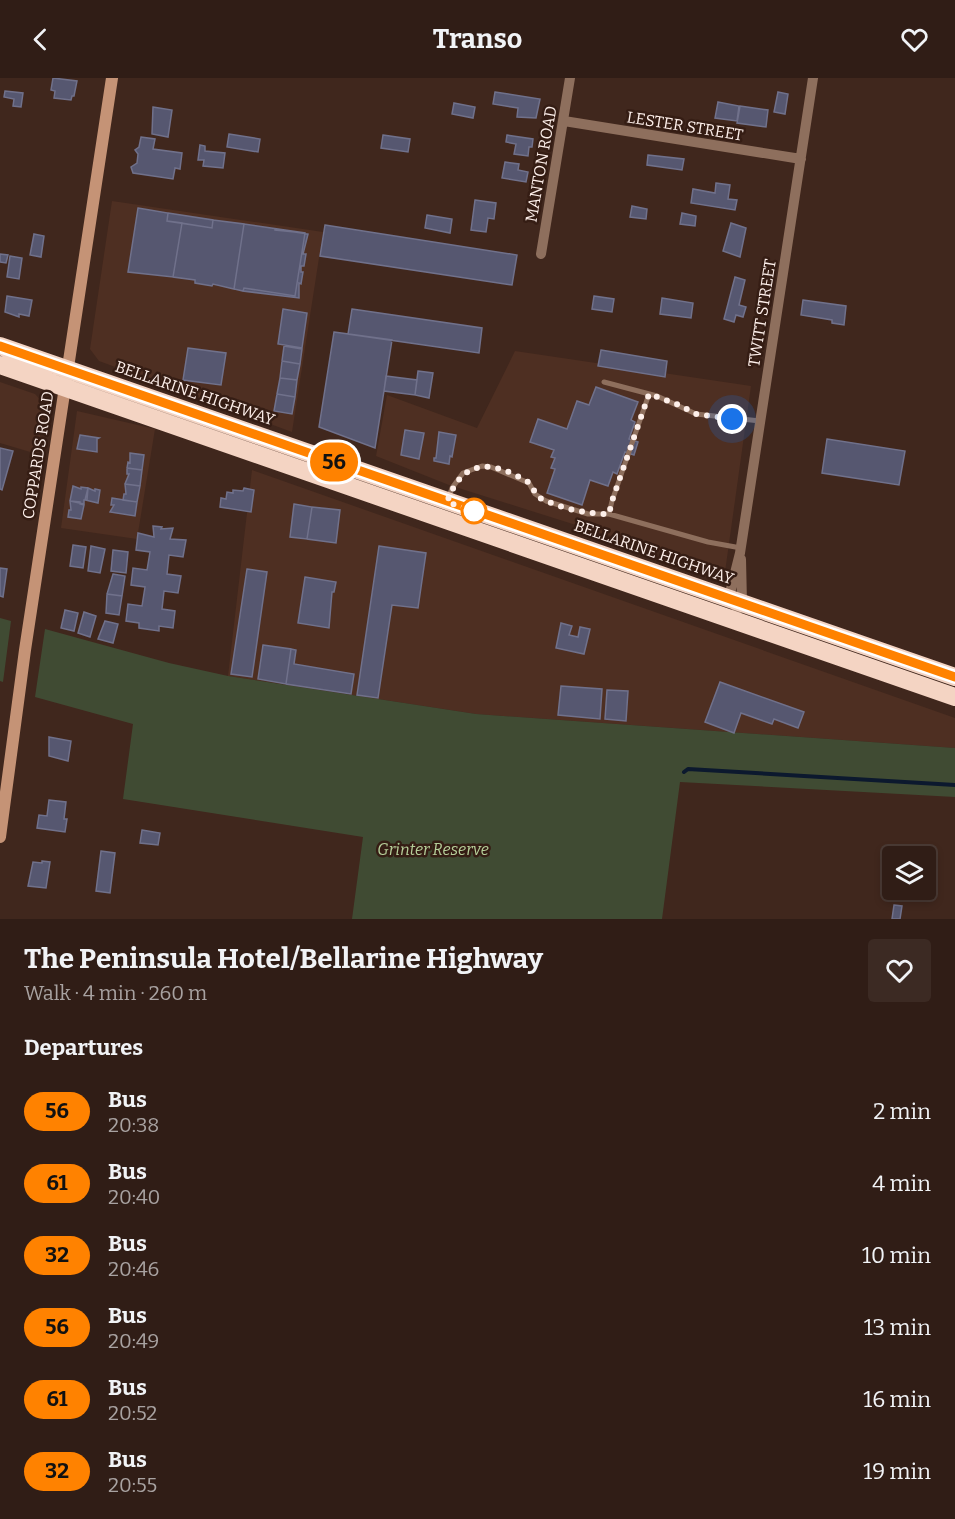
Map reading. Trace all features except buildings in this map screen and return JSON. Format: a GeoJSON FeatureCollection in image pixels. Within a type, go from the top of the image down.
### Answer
{"type":"FeatureCollection","features":[{"type":"Feature","properties":{"kind":"highway","name":"BELLARINE HIGHWAY"},"geometry":{"type":"LineString","coordinates":[[0,346],[955,677]]}},
{"type":"Feature","properties":{"kind":"highway"},"geometry":{"type":"LineString","coordinates":[[0,366],[955,697]]}},
{"type":"Feature","properties":{"kind":"street","name":"COPPARDS ROAD"},"geometry":{"type":"LineString","coordinates":[[0,837],[25,650],[112,78]]}},
{"type":"Feature","properties":{"kind":"street","name":"MANTON ROAD"},"geometry":{"type":"LineString","coordinates":[[541,254],[570,78]]}},
{"type":"Feature","properties":{"kind":"street","name":"TWITT STREET"},"geometry":{"type":"LineString","coordinates":[[731,619],[813,78]]}},
{"type":"Feature","properties":{"kind":"street","name":"LESTER STREET"},"geometry":{"type":"LineString","coordinates":[[564,122],[801,159]]}},
{"type":"Feature","properties":{"kind":"lane"},"geometry":{"type":"LineString","coordinates":[[604,382],[649,394],[696,414],[760,421]]}},
{"type":"Feature","properties":{"kind":"lane"},"geometry":{"type":"LineString","coordinates":[[609,514],[649,394]]}},
{"type":"Feature","properties":{"kind":"lane"},"geometry":{"type":"LineString","coordinates":[[447,502],[452,488],[463,473],[482,466],[491,467],[529,483],[535,494],[546,501],[588,514],[609,514],[741,550]]}},
{"type":"Feature","properties":{"kind":"shaded area"},"geometry":{"type":"Polygon","coordinates":[[[112,201],[323,232],[292,432],[99,361],[90,349],[112,201]]]}},
{"type":"Feature","properties":{"kind":"shaded area"},"geometry":{"type":"Polygon","coordinates":[[[515,351],[751,386],[725,572],[449,485],[376,456],[387,395],[477,428],[515,351]]]}},
{"type":"Feature","properties":{"kind":"shaded area"},"geometry":{"type":"Polygon","coordinates":[[[0,382],[35,394],[45,405],[37,454],[0,443],[0,382]]]}},
{"type":"Feature","properties":{"kind":"shaded area"},"geometry":{"type":"Polygon","coordinates":[[[77,411],[155,429],[137,539],[61,528],[77,411]]]}},
{"type":"Feature","properties":{"kind":"shaded area"},"geometry":{"type":"Polygon","coordinates":[[[252,470],[955,718],[955,748],[476,714],[228,676],[252,470]]]}},
{"type":"Feature","properties":{"kind":"green space"},"geometry":{"type":"Polygon","coordinates":[[[0,618],[11,621],[3,682],[0,681],[0,618]]]}},
{"type":"Feature","properties":{"kind":"green space","name":"Grinter Reserve"},"geometry":{"type":"Polygon","coordinates":[[[45,629],[169,663],[228,676],[476,714],[955,748],[955,797],[680,782],[662,919],[352,919],[363,837],[123,799],[133,724],[35,697],[45,629]]]}},
{"type":"Feature","properties":{"kind":"waterway"},"geometry":{"type":"LineString","coordinates":[[684,772],[688,769],[955,785]]}},
{"type":"Feature","properties":{"kind":"bus line","name":"56"},"geometry":{"type":"LineString","coordinates":[[0,346],[955,677]]}},
{"type":"Feature","properties":{"kind":"route"},"geometry":{"type":"LineString","coordinates":[[474,511],[447,502],[452,488],[463,473],[482,466],[499,469],[529,483],[538,498],[588,514],[609,514],[649,394],[696,414],[732,419]]}}]}
